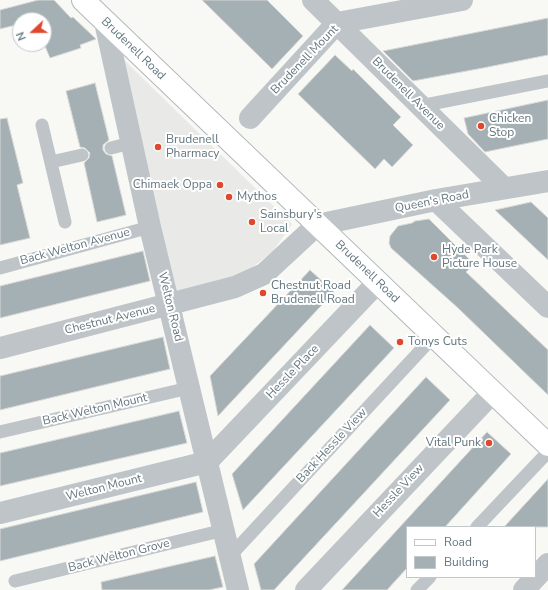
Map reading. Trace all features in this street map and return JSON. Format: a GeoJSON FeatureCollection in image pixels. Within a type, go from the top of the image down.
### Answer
{"type":"FeatureCollection","features":[{"type":"Feature","properties":{"kind":"street","name":"Brudenell Road"},"geometry":{"type":"LineString","coordinates":[[83,0],[548,445]]}},
{"type":"Feature","properties":{"kind":"street","name":"Brudenell Avenue"},"geometry":{"type":"LineString","coordinates":[[313,0],[504,188]]}},
{"type":"Feature","properties":{"kind":"street","name":"Brudenell Mount"},"geometry":{"type":"LineString","coordinates":[[250,118],[337,24],[462,0]]}},
{"type":"Feature","properties":{"kind":"street","name":"Welton Road"},"geometry":{"type":"LineString","coordinates":[[105,22],[150,227],[238,590]]}},
{"type":"Feature","properties":{"kind":"street","name":"Queen's Road"},"geometry":{"type":"LineString","coordinates":[[317,225],[436,200],[548,181]]}},
{"type":"Feature","properties":{"kind":"street"},"geometry":{"type":"LineString","coordinates":[[436,200],[548,307]]}},
{"type":"Feature","properties":{"kind":"street","name":"Chestnut Avenue"},"geometry":{"type":"LineString","coordinates":[[0,348],[235,287],[264,274],[317,225]]}},
{"type":"Feature","properties":{"kind":"street","name":"Hessle Place"},"geometry":{"type":"LineString","coordinates":[[208,462],[378,282]]}},
{"type":"Feature","properties":{"kind":"street","name":"Hessle View"},"geometry":{"type":"LineString","coordinates":[[306,590],[493,392]]}},
{"type":"Feature","properties":{"kind":"street","name":"Welton Mount"},"geometry":{"type":"LineString","coordinates":[[0,513],[208,462]]}},
{"type":"Feature","properties":{"kind":"street"},"geometry":{"type":"LineString","coordinates":[[536,577],[548,564]]}},
{"type":"Feature","properties":{"kind":"street"},"geometry":{"type":"LineString","coordinates":[[524,590],[535,578]]}},
{"type":"Feature","properties":{"kind":"lane"},"geometry":{"type":"LineString","coordinates":[[420,106],[548,81]]}},
{"type":"Feature","properties":{"kind":"lane"},"geometry":{"type":"LineString","coordinates":[[42,125],[65,222]]}},
{"type":"Feature","properties":{"kind":"lane"},"geometry":{"type":"LineString","coordinates":[[110,148],[131,143]]}},
{"type":"Feature","properties":{"kind":"lane"},"geometry":{"type":"LineString","coordinates":[[51,162],[82,155]]}},
{"type":"Feature","properties":{"kind":"lane","name":"Back Welton Avenue"},"geometry":{"type":"LineString","coordinates":[[0,268],[150,227]]}},
{"type":"Feature","properties":{"kind":"lane","name":"Back Hessle View"},"geometry":{"type":"LineString","coordinates":[[230,556],[434,336]]}},
{"type":"Feature","properties":{"kind":"lane","name":"Back Welton Mount"},"geometry":{"type":"LineString","coordinates":[[0,432],[189,388]]}},
{"type":"Feature","properties":{"kind":"lane"},"geometry":{"type":"LineString","coordinates":[[478,526],[548,452]]}},
{"type":"Feature","properties":{"kind":"lane","name":"Back Welton Grove"},"geometry":{"type":"LineString","coordinates":[[15,581],[224,530]]}},
{"type":"Feature","properties":{"kind":"lane"},"geometry":{"type":"LineString","coordinates":[[417,590],[429,578]]}},
{"type":"Feature","properties":{"kind":"shaded area"},"geometry":{"type":"Polygon","coordinates":[[[121,57],[292,224],[273,251],[244,274],[175,294],[121,57]]]}},
{"type":"Feature","properties":{"kind":"building"},"geometry":{"type":"Polygon","coordinates":[[[38,0],[54,0],[71,18],[73,17],[96,39],[80,45],[81,48],[50,58],[47,52],[52,52],[52,12],[12,12],[12,26],[0,29],[0,10],[38,0]]]}},
{"type":"Feature","properties":{"kind":"building"},"geometry":{"type":"Polygon","coordinates":[[[202,0],[267,0],[303,36],[272,69],[202,0]]]}},
{"type":"Feature","properties":{"kind":"building"},"geometry":{"type":"Polygon","coordinates":[[[548,18],[548,55],[483,68],[413,81],[383,51],[548,18]]]}},
{"type":"Feature","properties":{"kind":"building"},"geometry":{"type":"Polygon","coordinates":[[[335,55],[352,71],[353,69],[401,117],[393,125],[413,145],[392,167],[384,159],[375,169],[298,94],[335,55]]]}},
{"type":"Feature","properties":{"kind":"building"},"geometry":{"type":"Polygon","coordinates":[[[95,83],[109,140],[103,145],[103,150],[106,154],[112,156],[126,215],[97,222],[84,163],[89,158],[90,153],[85,148],[80,147],[66,91],[95,83]]]}},
{"type":"Feature","properties":{"kind":"building"},"geometry":{"type":"Polygon","coordinates":[[[548,100],[548,139],[485,152],[468,134],[464,118],[548,100]]]}},
{"type":"Feature","properties":{"kind":"building"},"geometry":{"type":"Polygon","coordinates":[[[7,118],[23,183],[17,185],[30,238],[0,245],[0,119],[7,118]]]}},
{"type":"Feature","properties":{"kind":"building"},"geometry":{"type":"Polygon","coordinates":[[[531,202],[548,218],[548,260],[495,210],[531,202]]]}},
{"type":"Feature","properties":{"kind":"building"},"geometry":{"type":"Polygon","coordinates":[[[429,219],[474,264],[466,272],[548,350],[548,395],[458,308],[391,248],[389,243],[390,236],[398,226],[429,219]]]}},
{"type":"Feature","properties":{"kind":"building"},"geometry":{"type":"Polygon","coordinates":[[[143,251],[150,281],[0,318],[0,286],[143,251]]]}},
{"type":"Feature","properties":{"kind":"building"},"geometry":{"type":"Polygon","coordinates":[[[310,270],[334,292],[218,416],[210,376],[310,270]]]}},
{"type":"Feature","properties":{"kind":"building"},"geometry":{"type":"Polygon","coordinates":[[[370,325],[394,348],[243,510],[232,474],[370,325]]]}},
{"type":"Feature","properties":{"kind":"building"},"geometry":{"type":"Polygon","coordinates":[[[163,337],[170,369],[0,410],[0,376],[163,337]]]}},
{"type":"Feature","properties":{"kind":"building"},"geometry":{"type":"Polygon","coordinates":[[[426,377],[450,400],[274,590],[261,590],[254,564],[426,377]]]}},
{"type":"Feature","properties":{"kind":"building"},"geometry":{"type":"Polygon","coordinates":[[[179,411],[187,443],[0,486],[0,453],[179,411]]]}},
{"type":"Feature","properties":{"kind":"building"},"geometry":{"type":"Polygon","coordinates":[[[487,432],[511,454],[446,526],[406,526],[406,569],[387,590],[342,590],[487,432]]]}},
{"type":"Feature","properties":{"kind":"building"},"geometry":{"type":"Polygon","coordinates":[[[548,479],[548,527],[505,526],[548,479]]]}},
{"type":"Feature","properties":{"kind":"building"},"geometry":{"type":"Polygon","coordinates":[[[196,482],[203,512],[0,561],[0,529],[196,482]]]}},
{"type":"Feature","properties":{"kind":"building"},"geometry":{"type":"Polygon","coordinates":[[[215,556],[223,587],[209,590],[102,590],[101,582],[215,556]]]}},
{"type":"Feature","properties":{"kind":"place","name":"Chicken Stop"},"geometry":{"type":"Point","coordinates":[481,126]}},
{"type":"Feature","properties":{"kind":"place","name":"Brudenell Pharmacy"},"geometry":{"type":"Point","coordinates":[158,147]}},
{"type":"Feature","properties":{"kind":"place","name":"Chimaek Oppa"},"geometry":{"type":"Point","coordinates":[220,185]}},
{"type":"Feature","properties":{"kind":"place","name":"Mythos"},"geometry":{"type":"Point","coordinates":[229,197]}},
{"type":"Feature","properties":{"kind":"place","name":"Sainsbury's Local"},"geometry":{"type":"Point","coordinates":[252,222]}},
{"type":"Feature","properties":{"kind":"place","name":"Hyde Park Picture House"},"geometry":{"type":"Point","coordinates":[434,257]}},
{"type":"Feature","properties":{"kind":"place","name":"Chestnut Road Brudenell Road"},"geometry":{"type":"Point","coordinates":[263,293]}},
{"type":"Feature","properties":{"kind":"place","name":"Tonys Cuts"},"geometry":{"type":"Point","coordinates":[400,342]}},
{"type":"Feature","properties":{"kind":"place","name":"Vital Punk"},"geometry":{"type":"Point","coordinates":[489,443]}}]}
